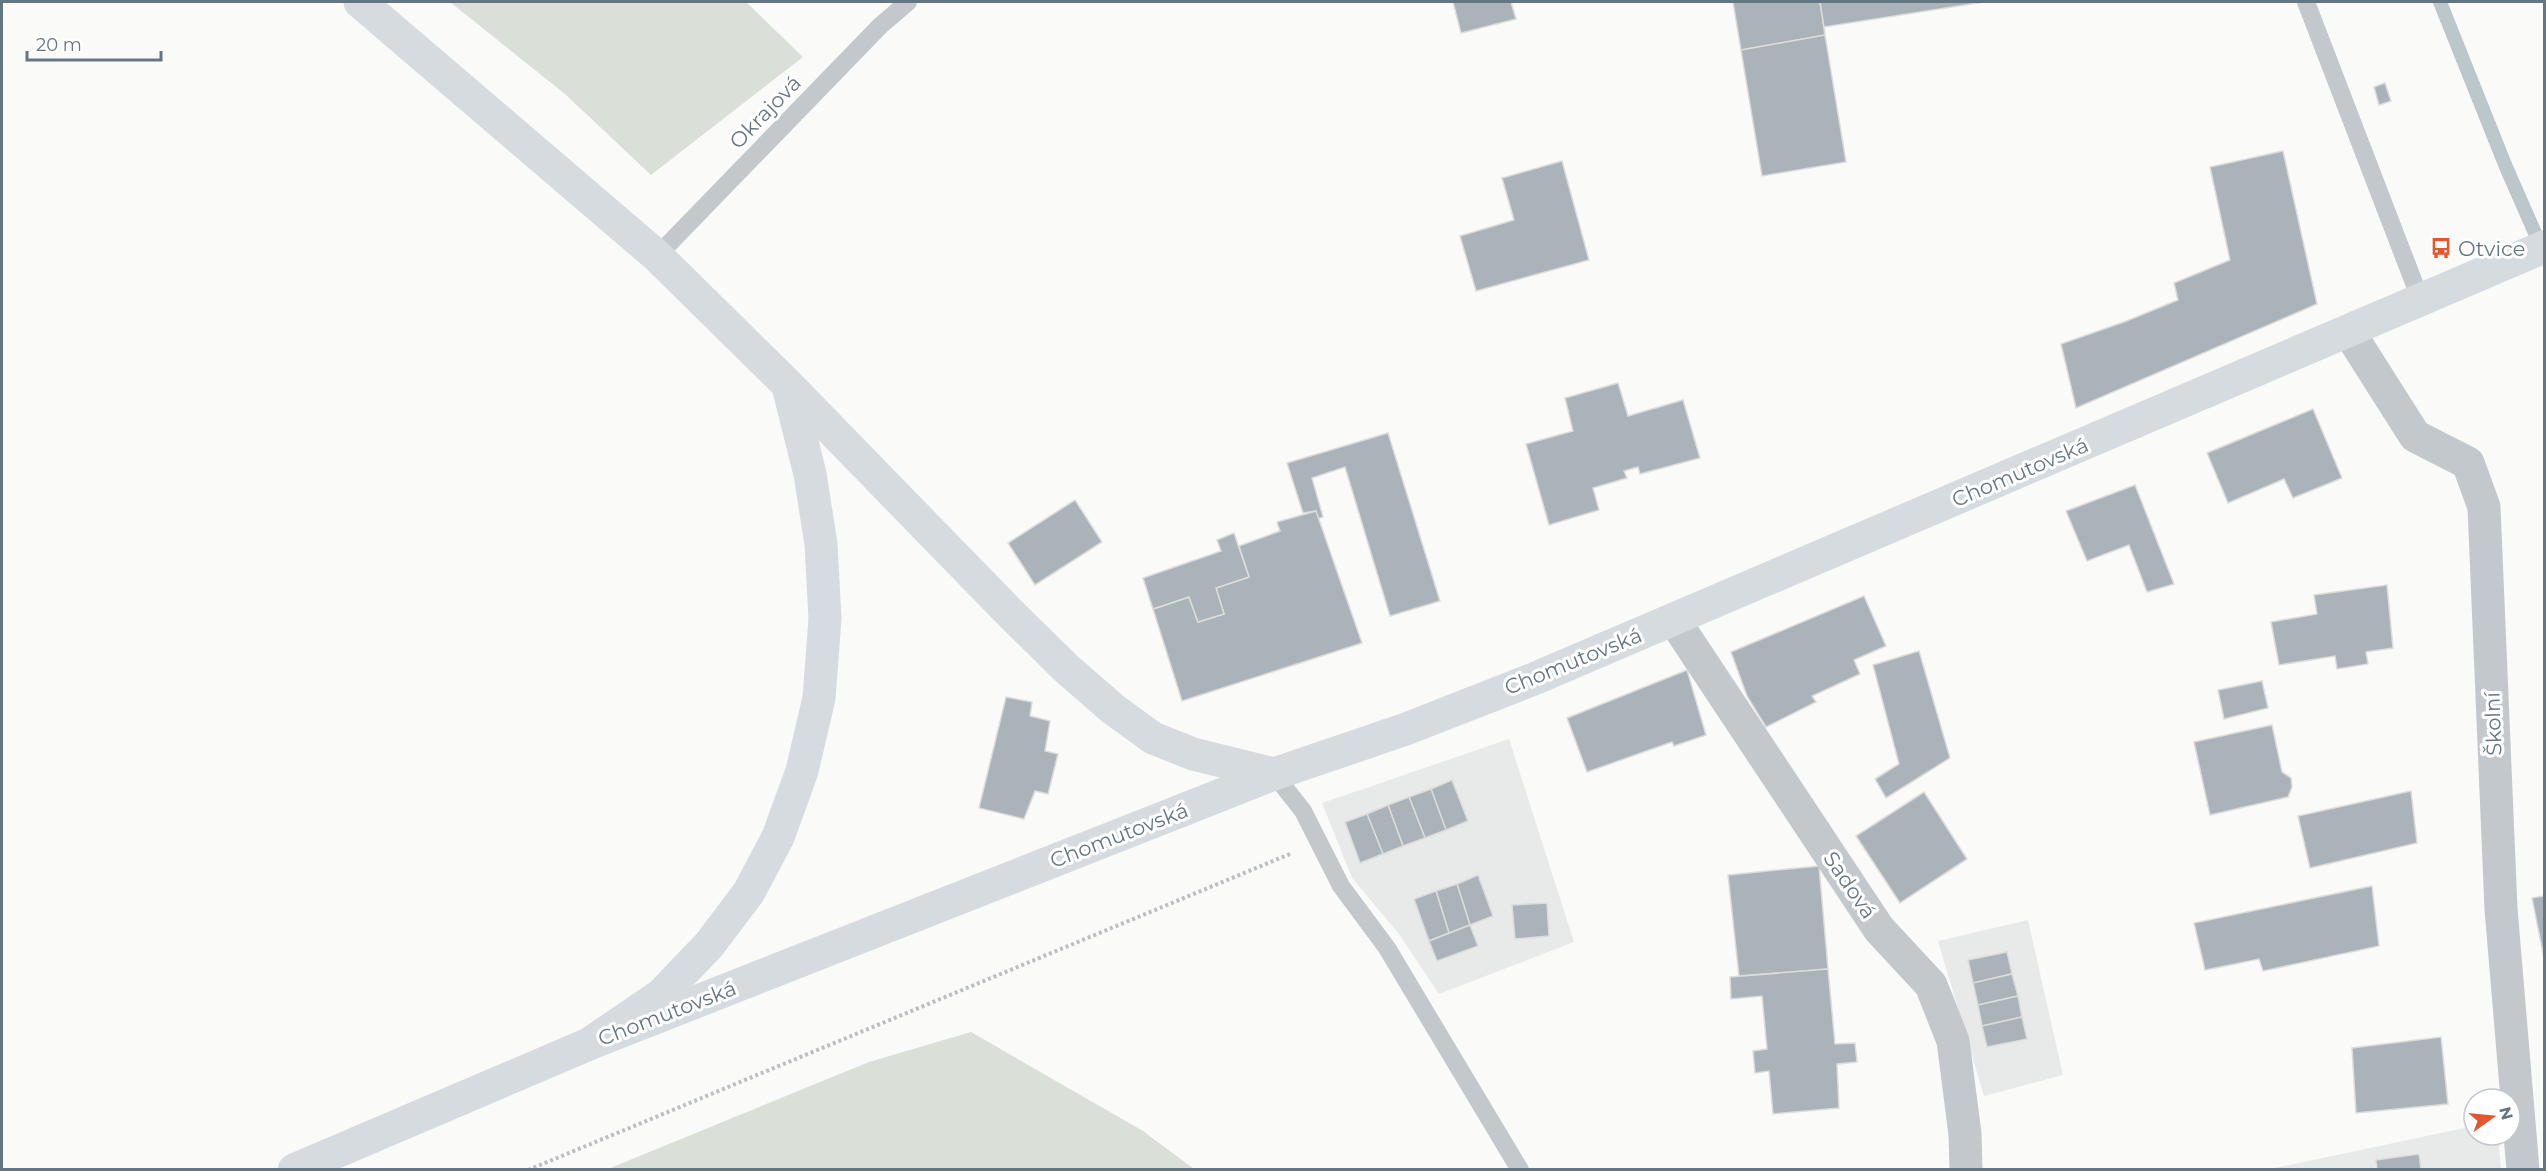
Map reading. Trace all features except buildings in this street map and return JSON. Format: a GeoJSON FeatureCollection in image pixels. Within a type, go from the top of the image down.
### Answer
{"type":"FeatureCollection","features":[{"type":"Feature","properties":{"kind":"main road"},"geometry":{"type":"LineString","coordinates":[[360,2],[657,256],[788,384],[1010,613],[1067,669],[1113,709],[1153,738],[1193,754],[1274,774]]}},
{"type":"Feature","properties":{"kind":"main road","name":"Chomutovská"},"geometry":{"type":"LineString","coordinates":[[589,1044],[1274,774],[1417,724],[1674,620],[2531,254]]}},
{"type":"Feature","properties":{"kind":"main road"},"geometry":{"type":"LineString","coordinates":[[294,1170],[589,1044],[662,995],[709,945],[754,883],[778,837],[802,771],[819,698],[825,619],[821,544],[814,498],[788,384]]}},
{"type":"Feature","properties":{"kind":"street","name":"Školní"},"geometry":{"type":"LineString","coordinates":[[2349,332],[2415,436],[2468,463],[2484,507],[2501,909],[2523,1170]]}},
{"type":"Feature","properties":{"kind":"street","name":"Sadová"},"geometry":{"type":"LineString","coordinates":[[1674,620],[1879,929],[1931,985],[1953,1041],[1965,1134],[1966,1170]]}},
{"type":"Feature","properties":{"kind":"lane","name":"Okrajová"},"geometry":{"type":"LineString","coordinates":[[657,256],[880,26],[908,2]]}},
{"type":"Feature","properties":{"kind":"lane"},"geometry":{"type":"LineString","coordinates":[[2306,2],[2421,301]]}},
{"type":"Feature","properties":{"kind":"lane"},"geometry":{"type":"LineString","coordinates":[[1274,774],[1304,811],[1341,886],[1387,948],[1520,1170]]}},
{"type":"Feature","properties":{"kind":"path"},"geometry":{"type":"LineString","coordinates":[[528,1170],[1319,842]]}},
{"type":"Feature","properties":{"kind":"shaded area"},"geometry":{"type":"Polygon","coordinates":[[[450,2],[746,2],[803,57],[651,175],[565,94],[450,2]]]}},
{"type":"Feature","properties":{"kind":"shaded area"},"geometry":{"type":"Polygon","coordinates":[[[1509,739],[1574,942],[1439,994],[1399,934],[1352,878],[1322,803],[1509,739]]]}},
{"type":"Feature","properties":{"kind":"shaded area"},"geometry":{"type":"Polygon","coordinates":[[[2028,920],[2063,1075],[1984,1096],[1938,941],[2028,920]]]}},
{"type":"Feature","properties":{"kind":"shaded area"},"geometry":{"type":"Polygon","coordinates":[[[971,1032],[1143,1131],[1194,1169],[608,1169],[869,1062],[971,1032]]]}},
{"type":"Feature","properties":{"kind":"shaded area"},"geometry":{"type":"Polygon","coordinates":[[[2462,1129],[2462,1147],[2499,1147],[2501,1169],[2266,1170],[2462,1129]]]}},
{"type":"Feature","properties":{"kind":"waterway"},"geometry":{"type":"LineString","coordinates":[[2440,2],[2506,167],[2542,249]]}},
{"type":"Feature","properties":{"kind":"place","name":"Otvice"},"geometry":{"type":"Point","coordinates":[2441,248]}}]}
